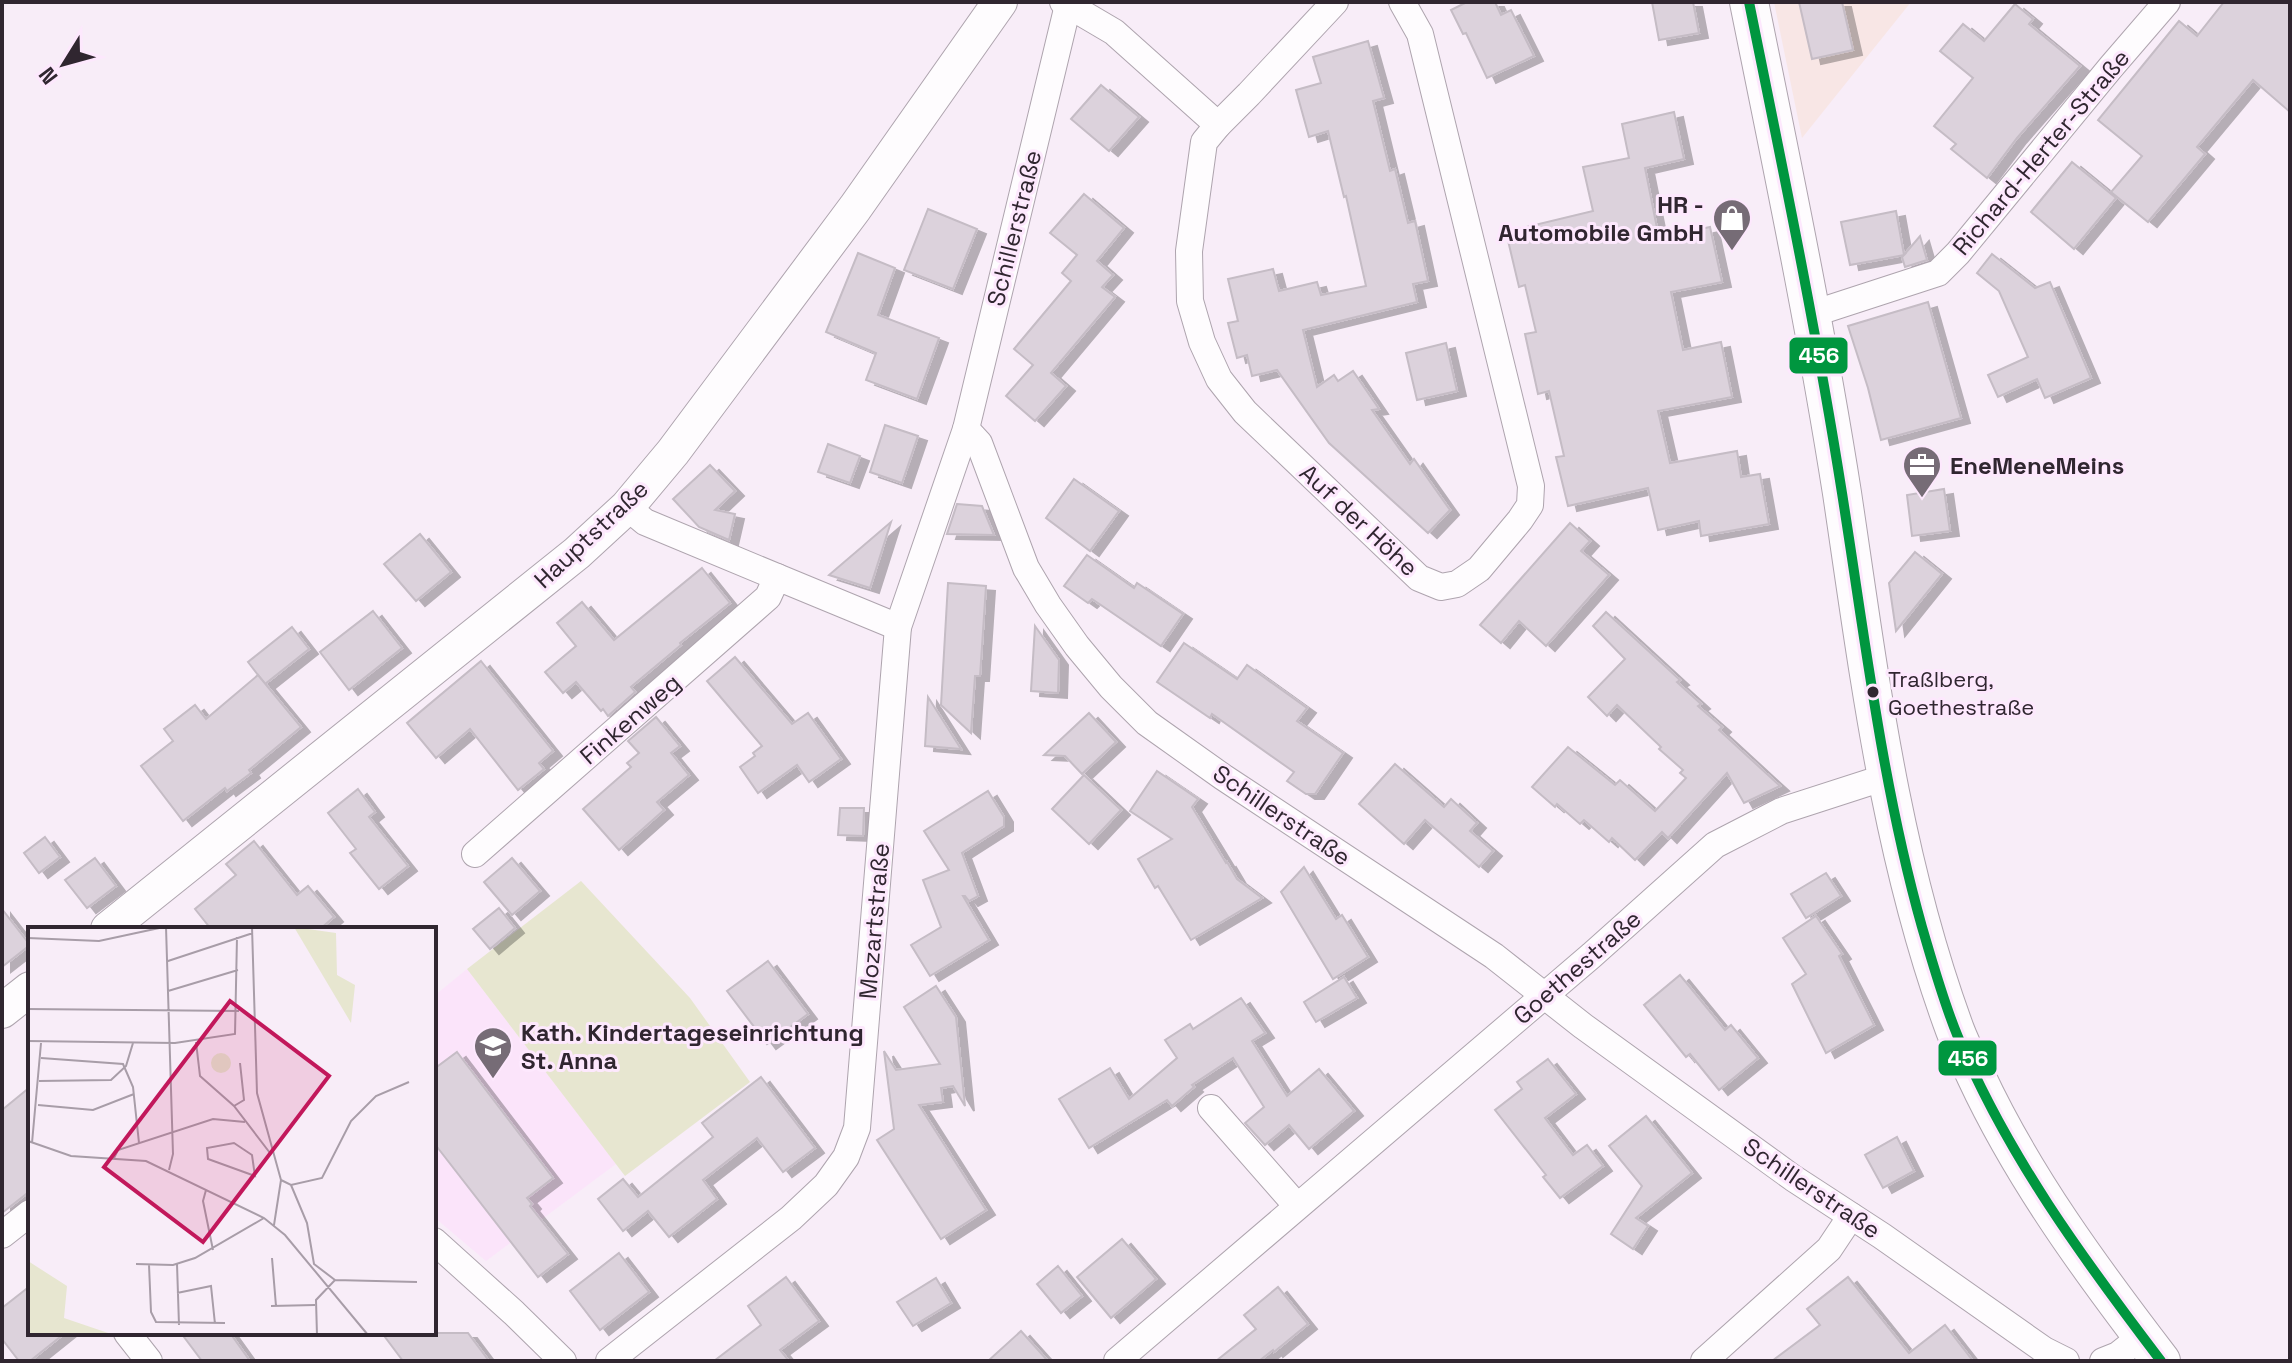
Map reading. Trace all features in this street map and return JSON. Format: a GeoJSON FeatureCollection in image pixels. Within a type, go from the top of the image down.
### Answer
{"type":"FeatureCollection","features":[{"type":"Feature","properties":{"kind":"main road"},"geometry":{"type":"LineString","coordinates":[[1749,2],[1812,314],[1870,692],[1908,877],[1956,1033],[1988,1102],[2040,1194],[2152,1349]]}},
{"type":"Feature","properties":{"kind":"street","name":"Hauptstraße"},"geometry":{"type":"LineString","coordinates":[[110,927],[577,553],[627,507],[673,452],[846,220],[1000,2]]}},
{"type":"Feature","properties":{"kind":"street","name":"Auf der Höhe"},"geometry":{"type":"LineString","coordinates":[[1335,2],[1204,142],[1189,251],[1190,301],[1202,342],[1219,379],[1245,412],[1419,578],[1441,587],[1457,584],[1479,569],[1530,505],[1531,486],[1420,34],[1402,2]]}},
{"type":"Feature","properties":{"kind":"street","name":"Richard-Herter-Straße"},"geometry":{"type":"LineString","coordinates":[[1812,314],[1938,273],[2167,2]]}},
{"type":"Feature","properties":{"kind":"street"},"geometry":{"type":"LineString","coordinates":[[1066,4],[1114,32],[1218,125]]}},
{"type":"Feature","properties":{"kind":"street","name":"Schillerstraße"},"geometry":{"type":"LineString","coordinates":[[1066,4],[966,429],[979,443],[1026,568],[1048,605],[1102,677],[1147,723],[1223,777],[1494,956],[1781,1169],[2044,1350],[2066,1361]]}},
{"type":"Feature","properties":{"kind":"street","name":"Mozartstraße"},"geometry":{"type":"LineString","coordinates":[[609,1361],[791,1218],[826,1185],[846,1157],[857,1128],[898,627],[966,429]]}},
{"type":"Feature","properties":{"kind":"street"},"geometry":{"type":"LineString","coordinates":[[627,507],[645,522],[898,627]]}},
{"type":"Feature","properties":{"kind":"street","name":"Finkenweg"},"geometry":{"type":"LineString","coordinates":[[475,854],[768,597],[777,577]]}},
{"type":"Feature","properties":{"kind":"street","name":"Goethestraße"},"geometry":{"type":"LineString","coordinates":[[1117,1361],[1715,845],[1781,811],[1886,777]]}},
{"type":"Feature","properties":{"kind":"street"},"geometry":{"type":"LineString","coordinates":[[2,1011],[28,991]]}},
{"type":"Feature","properties":{"kind":"street"},"geometry":{"type":"LineString","coordinates":[[1211,1108],[1297,1206]]}},
{"type":"Feature","properties":{"kind":"street"},"geometry":{"type":"LineString","coordinates":[[2,1235],[28,1215]]}},
{"type":"Feature","properties":{"kind":"street"},"geometry":{"type":"LineString","coordinates":[[1704,1361],[1829,1249],[1851,1216]]}},
{"type":"Feature","properties":{"kind":"street"},"geometry":{"type":"LineString","coordinates":[[436,1243],[563,1361]]}},
{"type":"Feature","properties":{"kind":"street"},"geometry":{"type":"LineString","coordinates":[[129,1335],[149,1361]]}},
{"type":"Feature","properties":{"kind":"street"},"geometry":{"type":"LineString","coordinates":[[2103,1361],[2152,1349]]}},
{"type":"Feature","properties":{"kind":"shaded area"},"geometry":{"type":"Polygon","coordinates":[[[1774,2],[1911,2],[1802,138],[1774,2]]]}},
{"type":"Feature","properties":{"kind":"shaded area","name":"Kath. Kindertageseinrichtung St. Anna"},"geometry":{"type":"Polygon","coordinates":[[[467,969],[616,1164],[486,1261],[436,1219],[436,994],[467,969]]]}},
{"type":"Feature","properties":{"kind":"green space"},"geometry":{"type":"Polygon","coordinates":[[[581,881],[690,998],[750,1082],[625,1176],[467,969],[581,881]]]}},
{"type":"Feature","properties":{"kind":"building"},"geometry":{"type":"Polygon","coordinates":[[[1467,2],[1495,2],[1501,15],[1511,10],[1534,56],[1487,78],[1466,33],[1463,34],[1451,10],[1467,2]]]}},
{"type":"Feature","properties":{"kind":"building"},"geometry":{"type":"Polygon","coordinates":[[[1652,2],[1693,2],[1699,33],[1659,40],[1652,2]]]}},
{"type":"Feature","properties":{"kind":"building"},"geometry":{"type":"Polygon","coordinates":[[[1799,2],[1842,2],[1853,50],[1812,59],[1799,2]]]}},
{"type":"Feature","properties":{"kind":"building"},"geometry":{"type":"Polygon","coordinates":[[[2224,2],[2290,2],[2290,112],[2253,80],[2197,147],[2205,154],[2148,222],[2111,192],[2142,156],[2098,120],[2179,21],[2197,36],[2224,2]]]}},
{"type":"Feature","properties":{"kind":"building"},"geometry":{"type":"Polygon","coordinates":[[[2015,4],[2033,19],[2029,24],[2080,66],[2017,138],[1987,178],[1951,149],[1956,144],[1934,126],[1973,78],[1940,51],[1963,24],[1984,41],[2015,4]]]}},
{"type":"Feature","properties":{"kind":"building"},"geometry":{"type":"Polygon","coordinates":[[[1368,41],[1384,98],[1373,101],[1390,171],[1395,169],[1408,223],[1415,221],[1428,281],[1413,284],[1417,302],[1303,330],[1317,387],[1334,375],[1338,381],[1353,371],[1379,409],[1372,410],[1410,464],[1414,459],[1450,510],[1428,533],[1329,443],[1277,370],[1252,376],[1247,355],[1237,358],[1228,323],[1238,321],[1228,279],[1273,269],[1279,291],[1317,282],[1321,295],[1366,286],[1328,131],[1309,137],[1296,90],[1321,83],[1313,57],[1368,41]]]}},
{"type":"Feature","properties":{"kind":"building"},"geometry":{"type":"Polygon","coordinates":[[[1101,85],[1139,117],[1109,151],[1071,119],[1101,85]]]}},
{"type":"Feature","properties":{"kind":"building"},"geometry":{"type":"Polygon","coordinates":[[[1674,112],[1684,159],[1645,168],[1659,238],[1710,227],[1722,282],[1671,292],[1683,350],[1721,342],[1732,397],[1658,411],[1670,463],[1737,451],[1741,477],[1760,474],[1769,524],[1701,536],[1699,521],[1658,530],[1648,488],[1568,506],[1556,457],[1564,456],[1549,391],[1538,394],[1525,334],[1536,332],[1525,285],[1519,287],[1506,232],[1593,211],[1583,167],[1629,158],[1622,124],[1674,112]]]}},
{"type":"Feature","properties":{"kind":"building"},"geometry":{"type":"Polygon","coordinates":[[[2072,162],[2116,198],[2074,249],[2031,212],[2072,162]]]}},
{"type":"Feature","properties":{"kind":"building"},"geometry":{"type":"Polygon","coordinates":[[[1084,194],[1124,228],[1097,261],[1113,275],[1102,287],[1115,297],[1051,373],[1066,386],[1035,421],[1006,396],[1033,365],[1014,349],[1071,281],[1062,273],[1077,255],[1050,233],[1084,194]]]}},
{"type":"Feature","properties":{"kind":"building"},"geometry":{"type":"Polygon","coordinates":[[[928,209],[977,229],[953,289],[904,270],[928,209]]]}},
{"type":"Feature","properties":{"kind":"building"},"geometry":{"type":"Polygon","coordinates":[[[1896,211],[1904,255],[1850,265],[1841,222],[1896,211]]]}},
{"type":"Feature","properties":{"kind":"building"},"geometry":{"type":"Polygon","coordinates":[[[1920,236],[1927,260],[1905,267],[1902,257],[1920,236]]]}},
{"type":"Feature","properties":{"kind":"building"},"geometry":{"type":"Polygon","coordinates":[[[858,253],[895,268],[878,315],[939,338],[917,399],[866,380],[876,353],[826,332],[858,253]]]}},
{"type":"Feature","properties":{"kind":"building"},"geometry":{"type":"Polygon","coordinates":[[[1992,254],[2035,288],[2050,282],[2091,378],[2045,398],[2037,379],[1998,397],[1988,375],[2028,357],[1999,291],[1977,273],[1992,254]]]}},
{"type":"Feature","properties":{"kind":"building"},"geometry":{"type":"Polygon","coordinates":[[[1928,302],[1961,418],[1881,440],[1848,326],[1928,302]]]}},
{"type":"Feature","properties":{"kind":"building"},"geometry":{"type":"Polygon","coordinates":[[[1446,343],[1457,391],[1417,400],[1406,353],[1446,343]]]}},
{"type":"Feature","properties":{"kind":"building"},"geometry":{"type":"Polygon","coordinates":[[[885,425],[918,436],[902,483],[870,472],[885,425]]]}},
{"type":"Feature","properties":{"kind":"building"},"geometry":{"type":"Polygon","coordinates":[[[828,444],[860,456],[850,483],[818,472],[828,444]]]}},
{"type":"Feature","properties":{"kind":"building"},"geometry":{"type":"Polygon","coordinates":[[[710,465],[735,491],[715,510],[735,514],[729,540],[699,527],[673,499],[710,465]]]}},
{"type":"Feature","properties":{"kind":"building"},"geometry":{"type":"Polygon","coordinates":[[[1074,479],[1119,511],[1090,551],[1046,518],[1074,479]]]}},
{"type":"Feature","properties":{"kind":"building"},"geometry":{"type":"Polygon","coordinates":[[[1944,489],[1950,531],[1912,536],[1907,495],[1944,489]]]}},
{"type":"Feature","properties":{"kind":"building"},"geometry":{"type":"Polygon","coordinates":[[[957,504],[982,506],[994,535],[947,534],[957,504]]]}},
{"type":"Feature","properties":{"kind":"building"},"geometry":{"type":"Polygon","coordinates":[[[891,522],[870,588],[829,575],[891,522]]]}},
{"type":"Feature","properties":{"kind":"building"},"geometry":{"type":"Polygon","coordinates":[[[1570,523],[1590,541],[1581,551],[1609,575],[1546,646],[1519,621],[1501,643],[1480,625],[1570,523]]]}},
{"type":"Feature","properties":{"kind":"building"},"geometry":{"type":"Polygon","coordinates":[[[420,534],[451,572],[416,601],[384,564],[420,534]]]}},
{"type":"Feature","properties":{"kind":"building"},"geometry":{"type":"Polygon","coordinates":[[[1915,552],[1942,574],[1896,631],[1889,583],[1915,552]]]}},
{"type":"Feature","properties":{"kind":"building"},"geometry":{"type":"Polygon","coordinates":[[[1087,555],[1134,588],[1137,583],[1183,614],[1161,646],[1092,599],[1088,603],[1064,586],[1087,555]]]}},
{"type":"Feature","properties":{"kind":"building"},"geometry":{"type":"Polygon","coordinates":[[[702,568],[730,603],[631,687],[635,692],[608,716],[576,682],[563,693],[545,672],[576,646],[557,623],[582,602],[614,640],[702,568]]]}},
{"type":"Feature","properties":{"kind":"building"},"geometry":{"type":"Polygon","coordinates":[[[948,583],[986,586],[980,676],[975,676],[971,733],[941,705],[948,583]]]}},
{"type":"Feature","properties":{"kind":"building"},"geometry":{"type":"Polygon","coordinates":[[[373,611],[402,648],[349,690],[320,652],[373,611]]]}},
{"type":"Feature","properties":{"kind":"building"},"geometry":{"type":"Polygon","coordinates":[[[1606,612],[1680,680],[1677,682],[1701,704],[1698,706],[1722,727],[1719,730],[1780,786],[1744,803],[1727,773],[1668,838],[1662,832],[1635,860],[1612,838],[1609,842],[1584,820],[1580,824],[1532,787],[1568,747],[1615,785],[1620,780],[1655,811],[1686,778],[1680,773],[1683,770],[1617,705],[1607,716],[1588,697],[1625,659],[1593,626],[1606,612]]]}},
{"type":"Feature","properties":{"kind":"building"},"geometry":{"type":"Polygon","coordinates":[[[1035,626],[1059,660],[1058,693],[1031,691],[1035,626]]]}},
{"type":"Feature","properties":{"kind":"building"},"geometry":{"type":"Polygon","coordinates":[[[292,627],[309,649],[265,684],[248,662],[292,627]]]}},
{"type":"Feature","properties":{"kind":"building"},"geometry":{"type":"Polygon","coordinates":[[[1184,643],[1237,679],[1247,665],[1307,708],[1297,721],[1343,753],[1315,794],[1306,794],[1287,781],[1294,772],[1212,714],[1210,718],[1157,682],[1184,643]]]}},
{"type":"Feature","properties":{"kind":"building"},"geometry":{"type":"Polygon","coordinates":[[[735,657],[792,724],[808,713],[841,759],[809,782],[797,765],[758,793],[740,767],[755,756],[753,753],[762,746],[707,681],[735,657]]]}},
{"type":"Feature","properties":{"kind":"building"},"geometry":{"type":"Polygon","coordinates":[[[481,661],[553,751],[539,763],[544,769],[518,790],[470,729],[436,758],[407,723],[481,661]]]}},
{"type":"Feature","properties":{"kind":"building"},"geometry":{"type":"Polygon","coordinates":[[[258,675],[301,727],[249,770],[251,773],[227,791],[225,788],[183,821],[141,766],[173,741],[164,729],[195,705],[206,719],[258,675]]]}},
{"type":"Feature","properties":{"kind":"building"},"geometry":{"type":"Polygon","coordinates":[[[928,697],[961,749],[925,746],[928,697]]]}},
{"type":"Feature","properties":{"kind":"building"},"geometry":{"type":"Polygon","coordinates":[[[1089,713],[1116,742],[1082,774],[1065,756],[1044,755],[1089,713]]]}},
{"type":"Feature","properties":{"kind":"building"},"geometry":{"type":"Polygon","coordinates":[[[656,717],[680,746],[671,753],[689,775],[657,802],[664,810],[619,850],[583,809],[631,767],[627,763],[639,753],[628,741],[656,717]]]}},
{"type":"Feature","properties":{"kind":"building"},"geometry":{"type":"Polygon","coordinates":[[[1395,764],[1444,807],[1451,799],[1477,823],[1470,831],[1493,851],[1479,867],[1425,820],[1404,844],[1359,804],[1395,764]]]}},
{"type":"Feature","properties":{"kind":"building"},"geometry":{"type":"Polygon","coordinates":[[[1157,771],[1198,799],[1192,807],[1226,863],[1237,879],[1262,898],[1191,940],[1138,859],[1172,839],[1130,811],[1157,771]]]}},
{"type":"Feature","properties":{"kind":"building"},"geometry":{"type":"Polygon","coordinates":[[[1084,775],[1121,810],[1089,844],[1052,809],[1084,775]]]}},
{"type":"Feature","properties":{"kind":"building"},"geometry":{"type":"Polygon","coordinates":[[[358,789],[375,812],[369,817],[408,866],[379,889],[350,853],[356,849],[328,813],[358,789]]]}},
{"type":"Feature","properties":{"kind":"building"},"geometry":{"type":"Polygon","coordinates":[[[988,791],[1004,817],[1004,826],[962,853],[978,896],[969,901],[963,896],[989,940],[930,976],[911,945],[941,927],[923,880],[949,870],[924,831],[988,791]]]}},
{"type":"Feature","properties":{"kind":"building"},"geometry":{"type":"Polygon","coordinates":[[[840,808],[864,808],[863,836],[838,835],[840,808]]]}},
{"type":"Feature","properties":{"kind":"building"},"geometry":{"type":"Polygon","coordinates":[[[45,837],[60,857],[39,873],[24,853],[45,837]]]}},
{"type":"Feature","properties":{"kind":"building"},"geometry":{"type":"Polygon","coordinates":[[[254,841],[297,895],[308,886],[334,917],[322,927],[209,927],[195,909],[236,875],[226,864],[254,841]]]}},
{"type":"Feature","properties":{"kind":"building"},"geometry":{"type":"Polygon","coordinates":[[[95,858],[116,886],[87,908],[65,880],[95,858]]]}},
{"type":"Feature","properties":{"kind":"building"},"geometry":{"type":"Polygon","coordinates":[[[512,858],[540,891],[512,915],[484,882],[512,858]]]}},
{"type":"Feature","properties":{"kind":"building"},"geometry":{"type":"Polygon","coordinates":[[[1304,867],[1336,919],[1342,915],[1368,957],[1333,979],[1281,892],[1304,867]]]}},
{"type":"Feature","properties":{"kind":"building"},"geometry":{"type":"Polygon","coordinates":[[[1826,873],[1841,896],[1806,918],[1791,894],[1826,873]]]}},
{"type":"Feature","properties":{"kind":"building"},"geometry":{"type":"Polygon","coordinates":[[[499,908],[515,928],[490,949],[473,929],[499,908]]]}},
{"type":"Feature","properties":{"kind":"building"},"geometry":{"type":"Polygon","coordinates":[[[2,909],[28,947],[2,967],[2,909]]]}},
{"type":"Feature","properties":{"kind":"building"},"geometry":{"type":"Polygon","coordinates":[[[1816,916],[1842,954],[1839,956],[1874,1025],[1826,1053],[1792,984],[1806,974],[1783,938],[1816,916]]]}},
{"type":"Feature","properties":{"kind":"building"},"geometry":{"type":"Polygon","coordinates":[[[768,961],[808,1014],[767,1044],[727,991],[768,961]]]}},
{"type":"Feature","properties":{"kind":"building"},"geometry":{"type":"Polygon","coordinates":[[[1680,975],[1725,1030],[1731,1025],[1758,1058],[1719,1090],[1690,1054],[1686,1057],[1644,1005],[1680,975]]]}},
{"type":"Feature","properties":{"kind":"building"},"geometry":{"type":"Polygon","coordinates":[[[1344,977],[1357,998],[1316,1022],[1304,1002],[1344,977]]]}},
{"type":"Feature","properties":{"kind":"building"},"geometry":{"type":"Polygon","coordinates":[[[936,986],[956,1017],[965,1106],[953,1086],[941,1088],[943,1102],[919,1105],[986,1210],[941,1239],[877,1140],[894,1129],[884,1051],[896,1070],[940,1064],[904,1007],[936,986]]]}},
{"type":"Feature","properties":{"kind":"building"},"geometry":{"type":"Polygon","coordinates":[[[1241,998],[1265,1033],[1252,1041],[1287,1096],[1319,1069],[1354,1111],[1309,1149],[1289,1125],[1265,1145],[1245,1123],[1264,1107],[1233,1058],[1192,1085],[1194,1087],[1172,1106],[1167,1100],[1089,1148],[1059,1099],[1110,1068],[1129,1099],[1177,1058],[1165,1040],[1190,1024],[1193,1029],[1241,998]]]}},
{"type":"Feature","properties":{"kind":"building"},"geometry":{"type":"Polygon","coordinates":[[[457,1052],[553,1178],[527,1198],[568,1254],[538,1277],[436,1146],[436,1068],[457,1052]]]}},
{"type":"Feature","properties":{"kind":"building"},"geometry":{"type":"Polygon","coordinates":[[[1548,1059],[1576,1094],[1545,1118],[1573,1155],[1587,1145],[1603,1166],[1560,1198],[1543,1177],[1546,1175],[1495,1110],[1522,1089],[1517,1082],[1548,1059]]]}},
{"type":"Feature","properties":{"kind":"building"},"geometry":{"type":"Polygon","coordinates":[[[761,1077],[815,1148],[783,1172],[757,1138],[703,1180],[717,1199],[669,1237],[648,1211],[623,1231],[598,1199],[623,1179],[638,1197],[713,1137],[702,1123],[761,1077]]]}},
{"type":"Feature","properties":{"kind":"building"},"geometry":{"type":"Polygon","coordinates":[[[28,1089],[28,1193],[2,1213],[2,1110],[28,1089]]]}},
{"type":"Feature","properties":{"kind":"building"},"geometry":{"type":"Polygon","coordinates":[[[1646,1116],[1692,1173],[1636,1218],[1648,1226],[1633,1249],[1611,1234],[1642,1186],[1609,1146],[1646,1116]]]}},
{"type":"Feature","properties":{"kind":"building"},"geometry":{"type":"Polygon","coordinates":[[[1897,1137],[1914,1171],[1883,1188],[1865,1155],[1897,1137]]]}},
{"type":"Feature","properties":{"kind":"building"},"geometry":{"type":"Polygon","coordinates":[[[1122,1239],[1156,1279],[1111,1318],[1077,1277],[1122,1239]]]}},
{"type":"Feature","properties":{"kind":"building"},"geometry":{"type":"Polygon","coordinates":[[[619,1253],[649,1292],[600,1330],[570,1291],[619,1253]]]}},
{"type":"Feature","properties":{"kind":"building"},"geometry":{"type":"Polygon","coordinates":[[[1058,1266],[1082,1296],[1061,1313],[1037,1284],[1058,1266]]]}},
{"type":"Feature","properties":{"kind":"building"},"geometry":{"type":"Polygon","coordinates":[[[786,1277],[819,1321],[780,1350],[789,1361],[714,1361],[761,1325],[748,1306],[786,1277]]]}},
{"type":"Feature","properties":{"kind":"building"},"geometry":{"type":"Polygon","coordinates":[[[1848,1277],[1909,1353],[1945,1325],[1973,1361],[1772,1361],[1820,1325],[1807,1309],[1848,1277]]]}},
{"type":"Feature","properties":{"kind":"building"},"geometry":{"type":"Polygon","coordinates":[[[936,1278],[951,1303],[913,1326],[897,1302],[936,1278]]]}},
{"type":"Feature","properties":{"kind":"building"},"geometry":{"type":"Polygon","coordinates":[[[1278,1287],[1308,1324],[1259,1361],[1216,1361],[1256,1329],[1244,1315],[1278,1287]]]}},
{"type":"Feature","properties":{"kind":"building"},"geometry":{"type":"Polygon","coordinates":[[[28,1288],[28,1335],[62,1335],[30,1361],[19,1361],[2,1339],[2,1308],[28,1288]]]}},
{"type":"Feature","properties":{"kind":"building"},"geometry":{"type":"Polygon","coordinates":[[[1021,1331],[1048,1361],[988,1361],[1021,1331]]]}},
{"type":"Feature","properties":{"kind":"building"},"geometry":{"type":"Polygon","coordinates":[[[468,1333],[489,1361],[403,1361],[384,1335],[468,1333]]]}},
{"type":"Feature","properties":{"kind":"building"},"geometry":{"type":"Polygon","coordinates":[[[182,1335],[231,1335],[250,1361],[202,1361],[182,1335]]]}},
{"type":"Feature","properties":{"kind":"transit line","name":"456"},"geometry":{"type":"LineString","coordinates":[[1749,2],[1821,370],[1885,766],[1908,874],[1934,969],[1978,1081],[2023,1165],[2076,1245],[2161,1361]]}},
{"type":"Feature","properties":{"kind":"place","name":"HR - Automobile GmbH"},"geometry":{"type":"Point","coordinates":[1732,252]}},
{"type":"Feature","properties":{"kind":"place","name":"EneMeneMeins"},"geometry":{"type":"Point","coordinates":[1922,499]}},
{"type":"Feature","properties":{"kind":"place","name":"Traßlberg, Goethestraße"},"geometry":{"type":"Point","coordinates":[1873,692]}},
{"type":"Feature","properties":{"kind":"place","name":"Kath. Kindertageseinrichtung St. Anna"},"geometry":{"type":"Point","coordinates":[493,1080]}}]}
